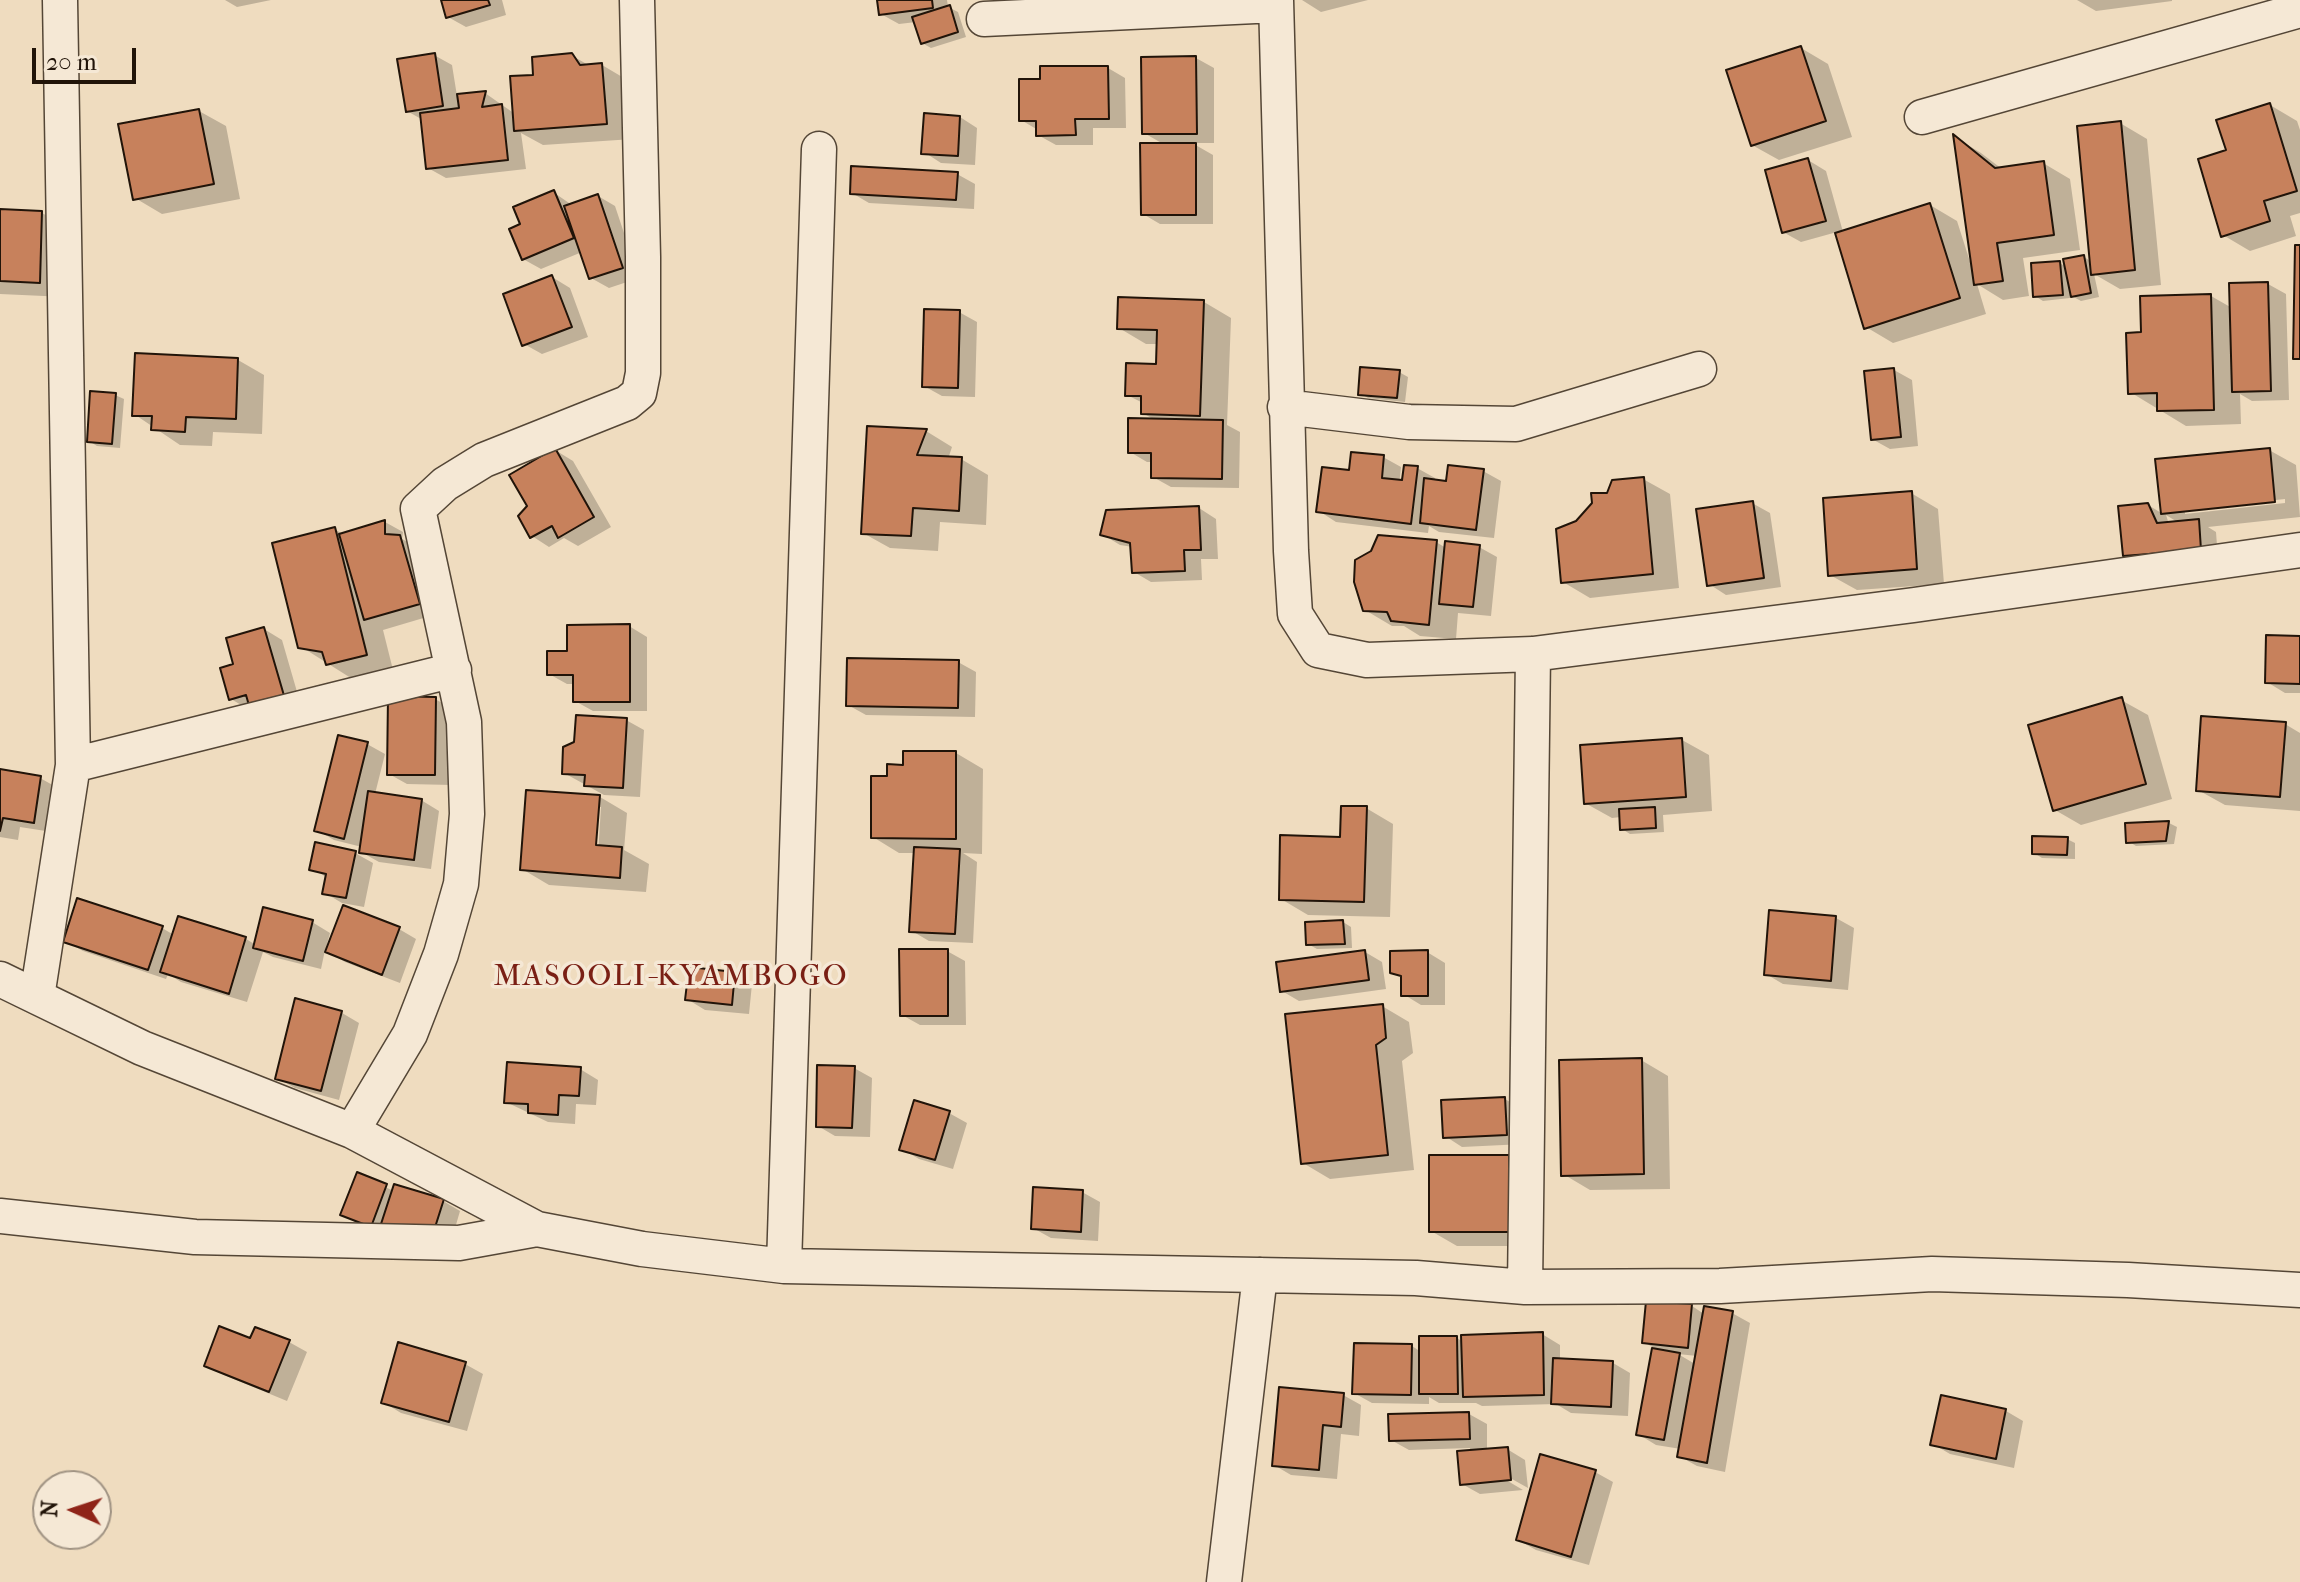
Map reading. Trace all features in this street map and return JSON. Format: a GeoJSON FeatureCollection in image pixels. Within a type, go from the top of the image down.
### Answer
{"type":"FeatureCollection","features":[{"type":"Feature","properties":{"kind":"street"},"geometry":{"type":"LineString","coordinates":[[37,997],[73,765],[60,0]]}},
{"type":"Feature","properties":{"kind":"street"},"geometry":{"type":"LineString","coordinates":[[352,1131],[410,1034],[441,954],[461,884],[467,814],[464,722],[418,509],[445,484],[484,460],[627,403],[639,393],[643,373],[643,257],[637,0]]}},
{"type":"Feature","properties":{"kind":"street"},"geometry":{"type":"LineString","coordinates":[[984,19],[1276,2],[1285,407],[1295,614],[1318,650],[1367,660],[1533,654],[1914,605],[2300,550]]}},
{"type":"Feature","properties":{"kind":"street"},"geometry":{"type":"LineString","coordinates":[[1922,117],[2300,10]]}},
{"type":"Feature","properties":{"kind":"street"},"geometry":{"type":"LineString","coordinates":[[784,1266],[819,149]]}},
{"type":"Feature","properties":{"kind":"street"},"geometry":{"type":"LineString","coordinates":[[1285,407],[1409,422],[1516,424],[1699,369]]}},
{"type":"Feature","properties":{"kind":"street"},"geometry":{"type":"LineString","coordinates":[[1525,1287],[1533,654]]}},
{"type":"Feature","properties":{"kind":"street"},"geometry":{"type":"LineString","coordinates":[[73,765],[454,670]]}},
{"type":"Feature","properties":{"kind":"street"},"geometry":{"type":"LineString","coordinates":[[0,979],[142,1048],[352,1131],[537,1229],[642,1249],[784,1266],[1416,1278],[1525,1287],[1720,1286],[1932,1274],[2128,1280],[2300,1290]]}},
{"type":"Feature","properties":{"kind":"street"},"geometry":{"type":"LineString","coordinates":[[0,1216],[226,1238],[459,1243],[537,1229]]}},
{"type":"Feature","properties":{"kind":"street"},"geometry":{"type":"LineString","coordinates":[[1224,1582],[1260,1275]]}},
{"type":"Feature","properties":{"kind":"building"},"geometry":{"type":"Polygon","coordinates":[[[441,0],[488,0],[490,5],[446,18],[441,0]]]}},
{"type":"Feature","properties":{"kind":"building"},"geometry":{"type":"Polygon","coordinates":[[[877,0],[932,0],[933,8],[879,15],[877,0]]]}},
{"type":"Feature","properties":{"kind":"building"},"geometry":{"type":"Polygon","coordinates":[[[950,5],[958,32],[921,44],[912,17],[950,5]]]}},
{"type":"Feature","properties":{"kind":"building"},"geometry":{"type":"Polygon","coordinates":[[[1801,46],[1826,121],[1751,146],[1726,70],[1801,46]]]}},
{"type":"Feature","properties":{"kind":"building"},"geometry":{"type":"Polygon","coordinates":[[[435,53],[443,106],[406,112],[397,59],[435,53]]]}},
{"type":"Feature","properties":{"kind":"building"},"geometry":{"type":"Polygon","coordinates":[[[572,53],[580,65],[602,63],[607,124],[514,131],[510,76],[533,75],[532,57],[572,53]]]}},
{"type":"Feature","properties":{"kind":"building"},"geometry":{"type":"Polygon","coordinates":[[[1196,56],[1197,134],[1142,134],[1141,57],[1196,56]]]}},
{"type":"Feature","properties":{"kind":"building"},"geometry":{"type":"Polygon","coordinates":[[[1040,66],[1108,66],[1109,119],[1075,119],[1076,135],[1036,136],[1036,121],[1019,121],[1019,79],[1040,79],[1040,66]]]}},
{"type":"Feature","properties":{"kind":"building"},"geometry":{"type":"Polygon","coordinates":[[[486,91],[482,107],[502,104],[508,160],[426,169],[420,113],[459,108],[457,94],[486,91]]]}},
{"type":"Feature","properties":{"kind":"building"},"geometry":{"type":"Polygon","coordinates":[[[2270,103],[2297,191],[2264,201],[2270,221],[2221,237],[2198,159],[2226,150],[2216,120],[2270,103]]]}},
{"type":"Feature","properties":{"kind":"building"},"geometry":{"type":"Polygon","coordinates":[[[199,109],[214,184],[133,200],[118,124],[199,109]]]}},
{"type":"Feature","properties":{"kind":"building"},"geometry":{"type":"Polygon","coordinates":[[[924,113],[960,116],[958,156],[921,154],[924,113]]]}},
{"type":"Feature","properties":{"kind":"building"},"geometry":{"type":"Polygon","coordinates":[[[2121,121],[2135,270],[2091,275],[2077,126],[2121,121]]]}},
{"type":"Feature","properties":{"kind":"building"},"geometry":{"type":"Polygon","coordinates":[[[1953,134],[1995,168],[2044,161],[2054,235],[1997,243],[2003,281],[1974,285],[1953,134]]]}},
{"type":"Feature","properties":{"kind":"building"},"geometry":{"type":"Polygon","coordinates":[[[1140,143],[1196,143],[1196,215],[1141,215],[1140,143]]]}},
{"type":"Feature","properties":{"kind":"building"},"geometry":{"type":"Polygon","coordinates":[[[1808,158],[1826,221],[1782,233],[1765,170],[1808,158]]]}},
{"type":"Feature","properties":{"kind":"building"},"geometry":{"type":"Polygon","coordinates":[[[851,166],[958,172],[956,200],[850,194],[851,166]]]}},
{"type":"Feature","properties":{"kind":"building"},"geometry":{"type":"Polygon","coordinates":[[[554,190],[574,238],[522,260],[509,229],[520,224],[513,207],[554,190]]]}},
{"type":"Feature","properties":{"kind":"building"},"geometry":{"type":"Polygon","coordinates":[[[598,194],[623,268],[589,279],[564,206],[598,194]]]}},
{"type":"Feature","properties":{"kind":"building"},"geometry":{"type":"Polygon","coordinates":[[[1930,203],[1960,298],[1864,329],[1835,233],[1930,203]]]}},
{"type":"Feature","properties":{"kind":"building"},"geometry":{"type":"Polygon","coordinates":[[[0,209],[42,211],[40,283],[0,281],[0,209]]]}},
{"type":"Feature","properties":{"kind":"building"},"geometry":{"type":"Polygon","coordinates":[[[2295,245],[2300,245],[2300,359],[2293,359],[2295,245]]]}},
{"type":"Feature","properties":{"kind":"building"},"geometry":{"type":"Polygon","coordinates":[[[2084,255],[2091,293],[2071,297],[2063,259],[2084,255]]]}},
{"type":"Feature","properties":{"kind":"building"},"geometry":{"type":"Polygon","coordinates":[[[2060,261],[2063,295],[2033,297],[2031,263],[2060,261]]]}},
{"type":"Feature","properties":{"kind":"building"},"geometry":{"type":"Polygon","coordinates":[[[552,275],[572,327],[522,346],[503,294],[552,275]]]}},
{"type":"Feature","properties":{"kind":"building"},"geometry":{"type":"Polygon","coordinates":[[[2268,282],[2271,391],[2232,392],[2229,283],[2268,282]]]}},
{"type":"Feature","properties":{"kind":"building"},"geometry":{"type":"Polygon","coordinates":[[[2211,294],[2214,410],[2157,411],[2157,393],[2128,394],[2126,333],[2141,332],[2140,296],[2211,294]]]}},
{"type":"Feature","properties":{"kind":"building"},"geometry":{"type":"Polygon","coordinates":[[[1118,297],[1204,300],[1200,416],[1141,414],[1141,396],[1125,396],[1126,363],[1156,364],[1157,330],[1117,329],[1118,297]]]}},
{"type":"Feature","properties":{"kind":"building"},"geometry":{"type":"Polygon","coordinates":[[[924,309],[960,310],[958,388],[922,387],[924,309]]]}},
{"type":"Feature","properties":{"kind":"building"},"geometry":{"type":"Polygon","coordinates":[[[135,353],[238,358],[236,419],[186,417],[185,432],[151,430],[152,416],[132,416],[135,353]]]}},
{"type":"Feature","properties":{"kind":"building"},"geometry":{"type":"Polygon","coordinates":[[[1360,367],[1400,370],[1397,398],[1358,395],[1360,367]]]}},
{"type":"Feature","properties":{"kind":"building"},"geometry":{"type":"Polygon","coordinates":[[[1894,368],[1901,437],[1871,440],[1864,371],[1894,368]]]}},
{"type":"Feature","properties":{"kind":"building"},"geometry":{"type":"Polygon","coordinates":[[[90,391],[116,393],[112,444],[87,442],[90,391]]]}},
{"type":"Feature","properties":{"kind":"building"},"geometry":{"type":"Polygon","coordinates":[[[1128,418],[1223,420],[1222,479],[1151,478],[1151,453],[1128,453],[1128,418]]]}},
{"type":"Feature","properties":{"kind":"building"},"geometry":{"type":"Polygon","coordinates":[[[867,426],[927,429],[917,455],[962,457],[959,511],[913,508],[911,536],[861,534],[867,426]]]}},
{"type":"Feature","properties":{"kind":"building"},"geometry":{"type":"Polygon","coordinates":[[[555,448],[594,517],[558,538],[552,526],[530,538],[518,516],[527,506],[509,475],[555,448]]]}},
{"type":"Feature","properties":{"kind":"building"},"geometry":{"type":"Polygon","coordinates":[[[2270,448],[2275,502],[2161,514],[2155,459],[2270,448]]]}},
{"type":"Feature","properties":{"kind":"building"},"geometry":{"type":"Polygon","coordinates":[[[1351,452],[1384,455],[1382,478],[1402,480],[1404,465],[1418,466],[1411,524],[1316,512],[1322,467],[1349,470],[1351,452]]]}},
{"type":"Feature","properties":{"kind":"building"},"geometry":{"type":"Polygon","coordinates":[[[1448,465],[1484,469],[1476,530],[1420,523],[1424,478],[1446,481],[1448,465]]]}},
{"type":"Feature","properties":{"kind":"building"},"geometry":{"type":"Polygon","coordinates":[[[1644,477],[1653,574],[1561,583],[1556,529],[1576,521],[1592,503],[1591,493],[1607,493],[1612,480],[1644,477]]]}},
{"type":"Feature","properties":{"kind":"building"},"geometry":{"type":"Polygon","coordinates":[[[1912,491],[1917,569],[1828,576],[1823,498],[1912,491]]]}},
{"type":"Feature","properties":{"kind":"building"},"geometry":{"type":"Polygon","coordinates":[[[1753,501],[1764,578],[1707,586],[1696,509],[1753,501]]]}},
{"type":"Feature","properties":{"kind":"building"},"geometry":{"type":"Polygon","coordinates":[[[2148,503],[2157,523],[2199,519],[2201,550],[2123,556],[2118,506],[2148,503]]]}},
{"type":"Feature","properties":{"kind":"building"},"geometry":{"type":"Polygon","coordinates":[[[1199,506],[1201,550],[1184,550],[1185,571],[1132,573],[1130,543],[1100,535],[1106,510],[1199,506]]]}},
{"type":"Feature","properties":{"kind":"building"},"geometry":{"type":"Polygon","coordinates":[[[385,520],[385,534],[400,535],[420,604],[364,620],[339,534],[385,520]]]}},
{"type":"Feature","properties":{"kind":"building"},"geometry":{"type":"Polygon","coordinates":[[[335,527],[367,655],[326,665],[322,652],[298,648],[272,543],[335,527]]]}},
{"type":"Feature","properties":{"kind":"building"},"geometry":{"type":"Polygon","coordinates":[[[1378,535],[1437,540],[1429,625],[1391,621],[1387,612],[1363,611],[1354,582],[1355,560],[1371,551],[1378,535]]]}},
{"type":"Feature","properties":{"kind":"building"},"geometry":{"type":"Polygon","coordinates":[[[1445,541],[1480,545],[1473,607],[1439,604],[1445,541]]]}},
{"type":"Feature","properties":{"kind":"building"},"geometry":{"type":"Polygon","coordinates":[[[630,624],[630,702],[573,702],[573,675],[547,675],[547,651],[567,651],[567,625],[630,624]]]}},
{"type":"Feature","properties":{"kind":"building"},"geometry":{"type":"Polygon","coordinates":[[[264,627],[285,699],[250,709],[246,695],[229,700],[220,668],[233,664],[226,638],[264,627]]]}},
{"type":"Feature","properties":{"kind":"building"},"geometry":{"type":"Polygon","coordinates":[[[2266,635],[2300,636],[2300,684],[2265,683],[2266,635]]]}},
{"type":"Feature","properties":{"kind":"building"},"geometry":{"type":"Polygon","coordinates":[[[847,658],[959,660],[958,708],[846,706],[847,658]]]}},
{"type":"Feature","properties":{"kind":"building"},"geometry":{"type":"Polygon","coordinates":[[[388,696],[436,697],[435,775],[387,775],[388,696]]]}},
{"type":"Feature","properties":{"kind":"building"},"geometry":{"type":"Polygon","coordinates":[[[2122,697],[2146,784],[2053,811],[2028,725],[2122,697]]]}},
{"type":"Feature","properties":{"kind":"building"},"geometry":{"type":"Polygon","coordinates":[[[576,715],[627,718],[623,788],[584,786],[585,775],[562,774],[563,747],[574,742],[576,715]]]}},
{"type":"Feature","properties":{"kind":"building"},"geometry":{"type":"Polygon","coordinates":[[[2201,716],[2286,722],[2280,797],[2196,791],[2201,716]]]}},
{"type":"Feature","properties":{"kind":"building"},"geometry":{"type":"Polygon","coordinates":[[[338,735],[368,742],[344,839],[314,831],[338,735]]]}},
{"type":"Feature","properties":{"kind":"building"},"geometry":{"type":"Polygon","coordinates":[[[1682,738],[1686,797],[1584,804],[1580,745],[1682,738]]]}},
{"type":"Feature","properties":{"kind":"building"},"geometry":{"type":"Polygon","coordinates":[[[903,751],[956,751],[956,839],[871,838],[871,776],[887,776],[887,764],[903,765],[903,751]]]}},
{"type":"Feature","properties":{"kind":"building"},"geometry":{"type":"Polygon","coordinates":[[[0,769],[41,776],[34,823],[3,818],[0,831],[0,769]]]}},
{"type":"Feature","properties":{"kind":"building"},"geometry":{"type":"Polygon","coordinates":[[[526,790],[600,795],[596,845],[622,847],[620,878],[520,870],[526,790]]]}},
{"type":"Feature","properties":{"kind":"building"},"geometry":{"type":"Polygon","coordinates":[[[368,791],[422,799],[414,860],[359,853],[368,791]]]}},
{"type":"Feature","properties":{"kind":"building"},"geometry":{"type":"Polygon","coordinates":[[[1341,806],[1367,806],[1364,902],[1279,900],[1280,835],[1340,837],[1341,806]]]}},
{"type":"Feature","properties":{"kind":"building"},"geometry":{"type":"Polygon","coordinates":[[[1655,807],[1656,828],[1620,830],[1619,809],[1655,807]]]}},
{"type":"Feature","properties":{"kind":"building"},"geometry":{"type":"Polygon","coordinates":[[[2169,821],[2166,841],[2126,843],[2125,823],[2169,821]]]}},
{"type":"Feature","properties":{"kind":"building"},"geometry":{"type":"Polygon","coordinates":[[[2032,836],[2068,837],[2067,855],[2032,854],[2032,836]]]}},
{"type":"Feature","properties":{"kind":"building"},"geometry":{"type":"Polygon","coordinates":[[[315,842],[356,851],[346,898],[322,894],[326,874],[309,870],[315,842]]]}},
{"type":"Feature","properties":{"kind":"building"},"geometry":{"type":"Polygon","coordinates":[[[914,847],[960,849],[955,934],[909,932],[914,847]]]}},
{"type":"Feature","properties":{"kind":"building"},"geometry":{"type":"Polygon","coordinates":[[[77,898],[163,926],[148,970],[63,942],[77,898]]]}},
{"type":"Feature","properties":{"kind":"building"},"geometry":{"type":"Polygon","coordinates":[[[343,905],[400,927],[382,975],[325,952],[343,905]]]}},
{"type":"Feature","properties":{"kind":"building"},"geometry":{"type":"Polygon","coordinates":[[[263,907],[313,920],[303,961],[253,948],[263,907]]]}},
{"type":"Feature","properties":{"kind":"building"},"geometry":{"type":"Polygon","coordinates":[[[1769,910],[1836,916],[1831,981],[1764,975],[1769,910]]]}},
{"type":"Feature","properties":{"kind":"building"},"geometry":{"type":"Polygon","coordinates":[[[178,916],[246,937],[229,994],[160,972],[178,916]]]}},
{"type":"Feature","properties":{"kind":"building"},"geometry":{"type":"Polygon","coordinates":[[[1343,920],[1345,944],[1306,945],[1305,922],[1343,920]]]}},
{"type":"Feature","properties":{"kind":"building"},"geometry":{"type":"Polygon","coordinates":[[[899,949],[948,949],[948,1016],[900,1016],[899,949]]]}},
{"type":"Feature","properties":{"kind":"building"},"geometry":{"type":"Polygon","coordinates":[[[1365,950],[1369,980],[1280,992],[1276,962],[1365,950]]]}},
{"type":"Feature","properties":{"kind":"building"},"geometry":{"type":"Polygon","coordinates":[[[1428,950],[1428,996],[1401,996],[1401,976],[1390,973],[1390,951],[1428,950]]]}},
{"type":"Feature","properties":{"kind":"building"},"geometry":{"type":"Polygon","coordinates":[[[689,967],[735,972],[732,1005],[685,1000],[689,967]]]}},
{"type":"Feature","properties":{"kind":"building"},"geometry":{"type":"Polygon","coordinates":[[[295,998],[342,1011],[321,1091],[275,1079],[295,998]]]}},
{"type":"Feature","properties":{"kind":"building"},"geometry":{"type":"Polygon","coordinates":[[[1383,1004],[1386,1038],[1376,1045],[1388,1155],[1301,1164],[1285,1014],[1383,1004]]]}},
{"type":"Feature","properties":{"kind":"building"},"geometry":{"type":"Polygon","coordinates":[[[1642,1058],[1644,1174],[1561,1176],[1559,1060],[1642,1058]]]}},
{"type":"Feature","properties":{"kind":"building"},"geometry":{"type":"Polygon","coordinates":[[[507,1062],[581,1067],[579,1096],[559,1095],[558,1115],[528,1113],[528,1104],[504,1103],[507,1062]]]}},
{"type":"Feature","properties":{"kind":"building"},"geometry":{"type":"Polygon","coordinates":[[[817,1065],[855,1066],[852,1128],[816,1127],[817,1065]]]}},
{"type":"Feature","properties":{"kind":"building"},"geometry":{"type":"Polygon","coordinates":[[[1505,1097],[1507,1135],[1443,1138],[1441,1100],[1505,1097]]]}},
{"type":"Feature","properties":{"kind":"building"},"geometry":{"type":"Polygon","coordinates":[[[914,1100],[950,1111],[935,1160],[899,1150],[914,1100]]]}},
{"type":"Feature","properties":{"kind":"building"},"geometry":{"type":"Polygon","coordinates":[[[1429,1155],[1509,1155],[1509,1232],[1429,1232],[1429,1155]]]}},
{"type":"Feature","properties":{"kind":"building"},"geometry":{"type":"Polygon","coordinates":[[[357,1172],[387,1184],[371,1227],[340,1215],[357,1172]]]}},
{"type":"Feature","properties":{"kind":"building"},"geometry":{"type":"Polygon","coordinates":[[[394,1184],[444,1199],[431,1240],[381,1224],[394,1184]]]}},
{"type":"Feature","properties":{"kind":"building"},"geometry":{"type":"Polygon","coordinates":[[[1033,1187],[1083,1190],[1081,1232],[1031,1229],[1033,1187]]]}},
{"type":"Feature","properties":{"kind":"building"},"geometry":{"type":"Polygon","coordinates":[[[1646,1301],[1692,1304],[1688,1348],[1642,1343],[1646,1301]]]}},
{"type":"Feature","properties":{"kind":"building"},"geometry":{"type":"Polygon","coordinates":[[[1704,1306],[1733,1311],[1707,1463],[1677,1457],[1704,1306]]]}},
{"type":"Feature","properties":{"kind":"building"},"geometry":{"type":"Polygon","coordinates":[[[219,1326],[250,1338],[255,1327],[290,1340],[269,1392],[204,1366],[219,1326]]]}},
{"type":"Feature","properties":{"kind":"building"},"geometry":{"type":"Polygon","coordinates":[[[1543,1332],[1544,1395],[1463,1397],[1461,1335],[1543,1332]]]}},
{"type":"Feature","properties":{"kind":"building"},"geometry":{"type":"Polygon","coordinates":[[[1419,1336],[1457,1336],[1458,1394],[1419,1394],[1419,1336]]]}},
{"type":"Feature","properties":{"kind":"building"},"geometry":{"type":"Polygon","coordinates":[[[398,1342],[466,1362],[449,1422],[381,1403],[398,1342]]]}},
{"type":"Feature","properties":{"kind":"building"},"geometry":{"type":"Polygon","coordinates":[[[1354,1343],[1412,1344],[1411,1395],[1352,1394],[1354,1343]]]}},
{"type":"Feature","properties":{"kind":"building"},"geometry":{"type":"Polygon","coordinates":[[[1652,1348],[1680,1353],[1664,1440],[1636,1435],[1652,1348]]]}},
{"type":"Feature","properties":{"kind":"building"},"geometry":{"type":"Polygon","coordinates":[[[1553,1358],[1613,1361],[1611,1407],[1551,1404],[1553,1358]]]}},
{"type":"Feature","properties":{"kind":"building"},"geometry":{"type":"Polygon","coordinates":[[[1279,1387],[1344,1393],[1341,1427],[1323,1425],[1319,1470],[1272,1466],[1279,1387]]]}},
{"type":"Feature","properties":{"kind":"building"},"geometry":{"type":"Polygon","coordinates":[[[1941,1395],[2006,1409],[1996,1459],[1930,1445],[1941,1395]]]}},
{"type":"Feature","properties":{"kind":"building"},"geometry":{"type":"Polygon","coordinates":[[[1469,1412],[1470,1439],[1389,1441],[1388,1414],[1469,1412]]]}},
{"type":"Feature","properties":{"kind":"building"},"geometry":{"type":"Polygon","coordinates":[[[1508,1447],[1511,1480],[1460,1485],[1457,1451],[1508,1447]]]}},
{"type":"Feature","properties":{"kind":"building"},"geometry":{"type":"Polygon","coordinates":[[[1540,1454],[1596,1470],[1571,1557],[1516,1540],[1540,1454]]]}},
{"type":"Feature","properties":{"kind":"district","name":"MASOOLI-KYAMBOGO"},"geometry":{"type":"Point","coordinates":[671,978]}}]}
